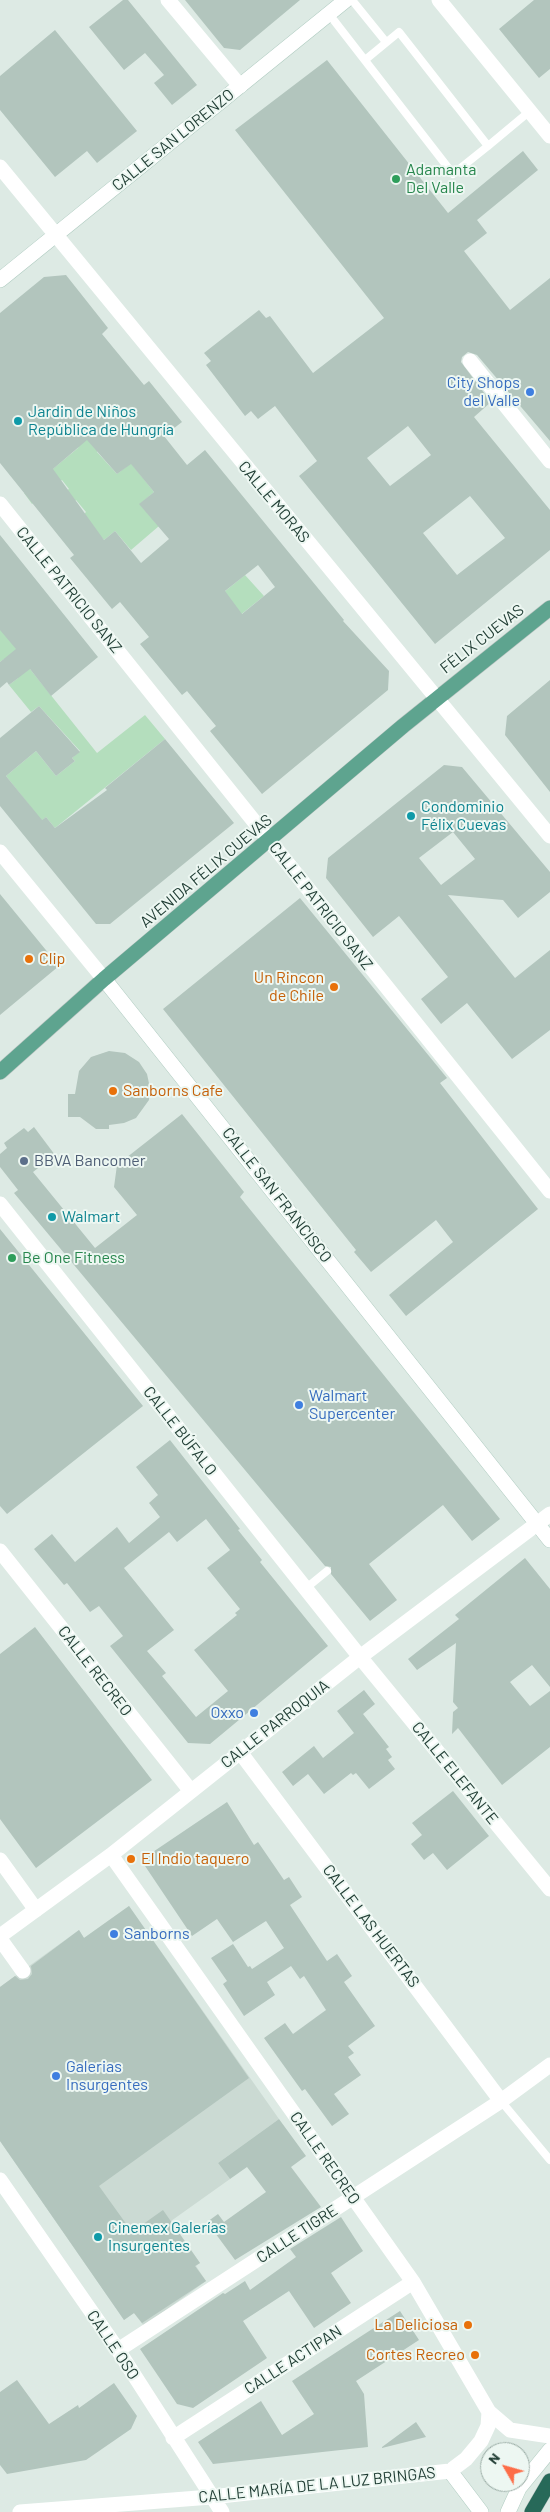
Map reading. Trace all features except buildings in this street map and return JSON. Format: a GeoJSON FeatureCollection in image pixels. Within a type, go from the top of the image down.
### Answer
{"type":"FeatureCollection","features":[{"type":"Feature","properties":{"kind":"highway"},"geometry":{"type":"LineString","coordinates":[[532,2512],[550,2481]]}},
{"type":"Feature","properties":{"kind":"main road","name":"FÉLIX CUEVAS"},"geometry":{"type":"LineString","coordinates":[[436,698],[550,608]]}},
{"type":"Feature","properties":{"kind":"main road","name":"AVENIDA FÉLIX CUEVAS"},"geometry":{"type":"LineString","coordinates":[[0,1072],[104,979],[436,698]]}},
{"type":"Feature","properties":{"kind":"street"},"geometry":{"type":"LineString","coordinates":[[168,0],[240,86]]}},
{"type":"Feature","properties":{"kind":"street","name":"CALLE SAN LORENZO"},"geometry":{"type":"LineString","coordinates":[[0,280],[346,0]]}},
{"type":"Feature","properties":{"kind":"street"},"geometry":{"type":"LineString","coordinates":[[439,0],[550,136]]}},
{"type":"Feature","properties":{"kind":"street","name":"CALLE MORAS"},"geometry":{"type":"LineString","coordinates":[[0,167],[550,836]]}},
{"type":"Feature","properties":{"kind":"street"},"geometry":{"type":"LineString","coordinates":[[470,361],[550,461]]}},
{"type":"Feature","properties":{"kind":"street","name":"CALLE PATRICIO SANZ"},"geometry":{"type":"LineString","coordinates":[[0,504],[550,1191]]}},
{"type":"Feature","properties":{"kind":"street","name":"CALLE SAN FRANCISCO"},"geometry":{"type":"LineString","coordinates":[[0,852],[104,979],[550,1540]]}},
{"type":"Feature","properties":{"kind":"street","name":"CALLE BÚFALO"},"geometry":{"type":"LineString","coordinates":[[0,1204],[360,1657]]}},
{"type":"Feature","properties":{"kind":"street","name":"CALLE PARROQUIA"},"geometry":{"type":"LineString","coordinates":[[0,1938],[111,1855],[190,1790],[360,1657],[550,1514]]}},
{"type":"Feature","properties":{"kind":"street","name":"CALLE RECREO"},"geometry":{"type":"LineString","coordinates":[[0,1551],[190,1790]]}},
{"type":"Feature","properties":{"kind":"street","name":"CALLE ELEFANTE"},"geometry":{"type":"LineString","coordinates":[[360,1657],[550,1889]]}},
{"type":"Feature","properties":{"kind":"street","name":"CALLE LAS HUERTAS"},"geometry":{"type":"LineString","coordinates":[[240,1752],[501,2101]]}},
{"type":"Feature","properties":{"kind":"street","name":"CALLE RECREO"},"geometry":{"type":"LineString","coordinates":[[111,1855],[413,2282],[489,2412],[510,2430],[550,2436]]}},
{"type":"Feature","properties":{"kind":"street"},"geometry":{"type":"LineString","coordinates":[[0,1860],[36,1910]]}},
{"type":"Feature","properties":{"kind":"street"},"geometry":{"type":"LineString","coordinates":[[0,1938],[23,1971]]}},
{"type":"Feature","properties":{"kind":"street","name":"CALLE TIGRE"},"geometry":{"type":"LineString","coordinates":[[118,2350],[501,2101],[550,2066]]}},
{"type":"Feature","properties":{"kind":"street","name":"CALLE OSO"},"geometry":{"type":"LineString","coordinates":[[0,2180],[118,2350],[222,2512]]}},
{"type":"Feature","properties":{"kind":"street","name":"CALLE ACTIPAN"},"geometry":{"type":"LineString","coordinates":[[173,2438],[413,2282]]}},
{"type":"Feature","properties":{"kind":"street","name":"CALLE MARÍA DE LA LUZ BRINGAS"},"geometry":{"type":"LineString","coordinates":[[20,2512],[211,2497],[450,2471],[466,2459],[481,2441],[488,2426],[489,2412]]}},
{"type":"Feature","properties":{"kind":"street"},"geometry":{"type":"LineString","coordinates":[[508,2512],[519,2488],[550,2450]]}},
{"type":"Feature","properties":{"kind":"street"},"geometry":{"type":"LineString","coordinates":[[450,2471],[481,2512]]}},
{"type":"Feature","properties":{"kind":"lane"},"geometry":{"type":"LineString","coordinates":[[352,0],[386,42]]}},
{"type":"Feature","properties":{"kind":"lane"},"geometry":{"type":"LineString","coordinates":[[329,14],[453,174],[530,111]]}},
{"type":"Feature","properties":{"kind":"lane"},"geometry":{"type":"LineString","coordinates":[[365,60],[399,32],[488,146]]}},
{"type":"Feature","properties":{"kind":"lane"},"geometry":{"type":"LineString","coordinates":[[306,1589],[328,1571]]}},
{"type":"Feature","properties":{"kind":"lane"},"geometry":{"type":"LineString","coordinates":[[501,2101],[550,2160]]}},
{"type":"Feature","properties":{"kind":"shaded area"},"geometry":{"type":"Polygon","coordinates":[[[129,1906],[279,2119],[218,2163],[230,2179],[171,2221],[200,2263],[196,2266],[206,2281],[144,2326],[134,2313],[124,2320],[0,2141],[0,1987],[79,1930],[84,1938],[129,1906]]]}},
{"type":"Feature","properties":{"kind":"green space"},"geometry":{"type":"Polygon","coordinates":[[[97,392],[97,452],[117,474],[131,463],[154,492],[140,504],[159,526],[131,550],[115,531],[104,540],[81,517],[86,512],[76,500],[73,503],[64,492],[69,489],[62,480],[32,504],[24,493],[78,448],[97,392]]]}},
{"type":"Feature","properties":{"kind":"green space"},"geometry":{"type":"Polygon","coordinates":[[[245,575],[264,596],[208,641],[224,592],[245,575]]]}},
{"type":"Feature","properties":{"kind":"green space"},"geometry":{"type":"Polygon","coordinates":[[[5,629],[30,669],[97,753],[145,715],[165,739],[55,828],[46,817],[31,829],[30,806],[6,776],[36,751],[56,776],[75,761],[72,758],[80,751],[39,706],[31,712],[9,685],[18,678],[4,659],[0,662],[0,630],[5,629]]]}},
{"type":"Feature","properties":{"kind":"place","name":"Adamanta Del Valle"},"geometry":{"type":"Point","coordinates":[396,179]}},
{"type":"Feature","properties":{"kind":"place","name":"City Shops del Valle"},"geometry":{"type":"Point","coordinates":[530,392]}},
{"type":"Feature","properties":{"kind":"place","name":"Jardin de Niños República de Hungría"},"geometry":{"type":"Point","coordinates":[18,421]}},
{"type":"Feature","properties":{"kind":"place","name":"Condominio Félix Cuevas"},"geometry":{"type":"Point","coordinates":[411,816]}},
{"type":"Feature","properties":{"kind":"place","name":"Clip"},"geometry":{"type":"Point","coordinates":[29,959]}},
{"type":"Feature","properties":{"kind":"place","name":"Un Rincon de Chile"},"geometry":{"type":"Point","coordinates":[334,987]}},
{"type":"Feature","properties":{"kind":"place","name":"Sanborns Cafe"},"geometry":{"type":"Point","coordinates":[113,1091]}},
{"type":"Feature","properties":{"kind":"place","name":"BBVA Bancomer"},"geometry":{"type":"Point","coordinates":[24,1161]}},
{"type":"Feature","properties":{"kind":"place","name":"Walmart"},"geometry":{"type":"Point","coordinates":[52,1217]}},
{"type":"Feature","properties":{"kind":"place","name":"Be One Fitness"},"geometry":{"type":"Point","coordinates":[12,1258]}},
{"type":"Feature","properties":{"kind":"place","name":"Walmart Supercenter"},"geometry":{"type":"Point","coordinates":[299,1405]}},
{"type":"Feature","properties":{"kind":"place","name":"Oxxo"},"geometry":{"type":"Point","coordinates":[254,1713]}},
{"type":"Feature","properties":{"kind":"place","name":"El Indio taquero"},"geometry":{"type":"Point","coordinates":[131,1859]}},
{"type":"Feature","properties":{"kind":"place","name":"Sanborns"},"geometry":{"type":"Point","coordinates":[114,1934]}},
{"type":"Feature","properties":{"kind":"place","name":"Galerias Insurgentes"},"geometry":{"type":"Point","coordinates":[56,2076]}},
{"type":"Feature","properties":{"kind":"place","name":"Cinemex Galerías Insurgentes"},"geometry":{"type":"Point","coordinates":[98,2237]}},
{"type":"Feature","properties":{"kind":"place","name":"La Deliciosa"},"geometry":{"type":"Point","coordinates":[468,2325]}},
{"type":"Feature","properties":{"kind":"place","name":"Cortes Recreo"},"geometry":{"type":"Point","coordinates":[475,2355]}}]}
